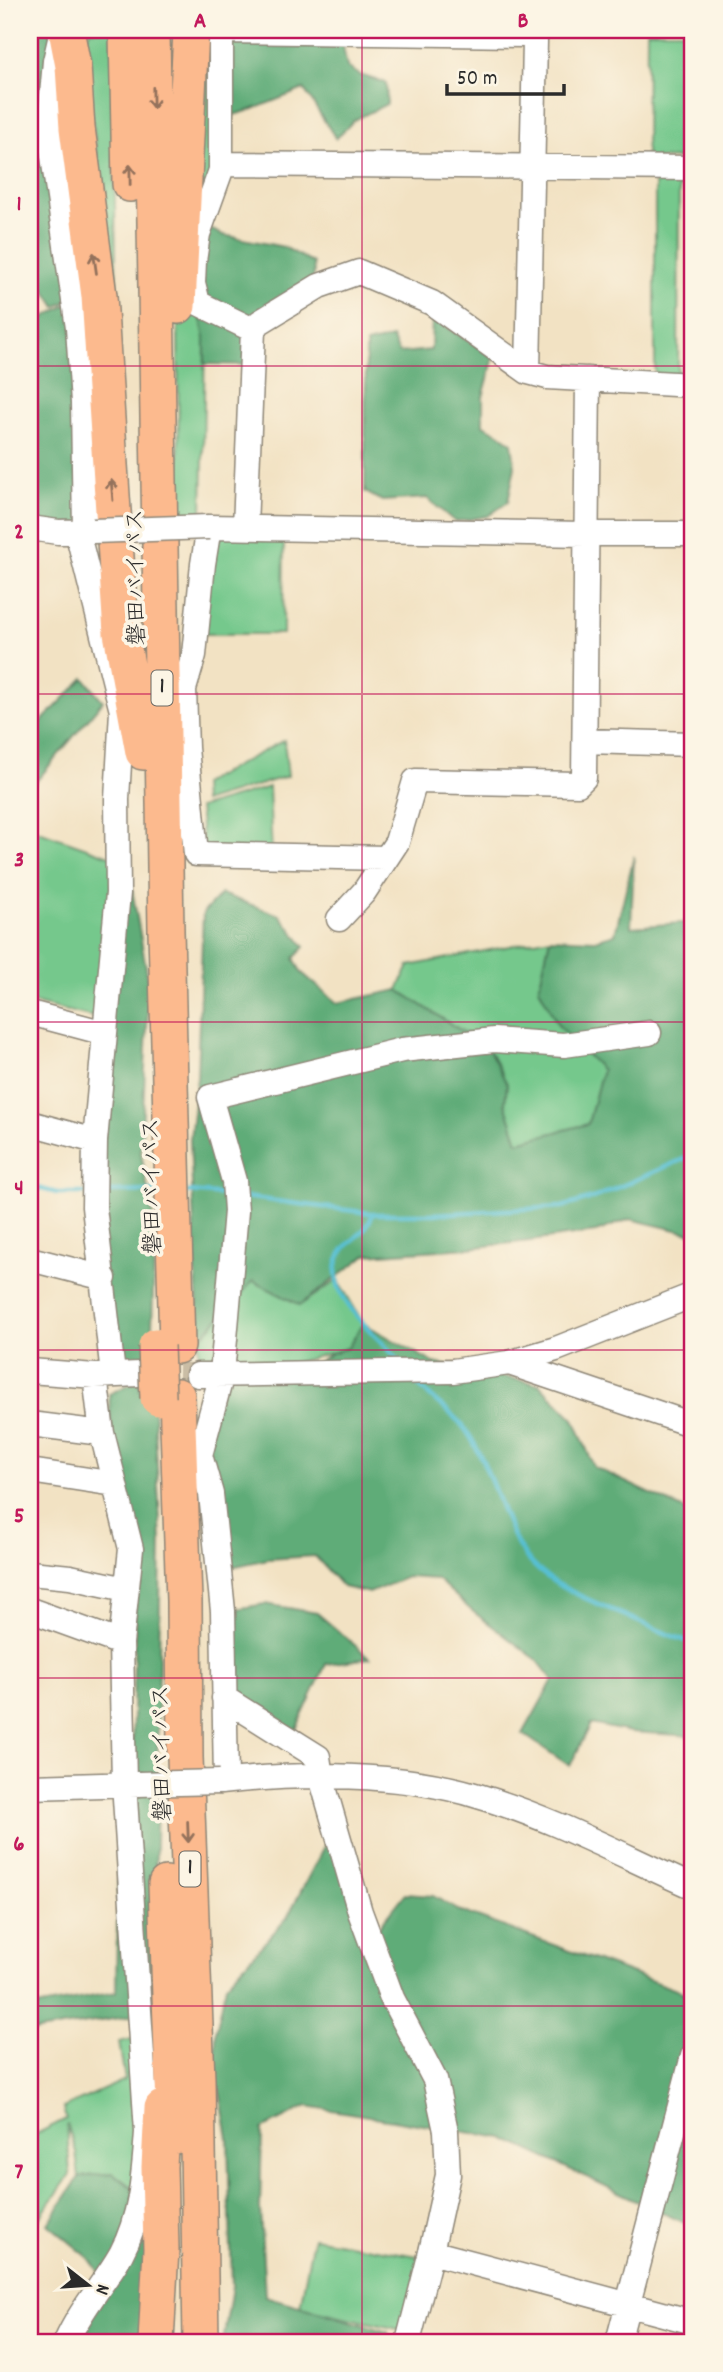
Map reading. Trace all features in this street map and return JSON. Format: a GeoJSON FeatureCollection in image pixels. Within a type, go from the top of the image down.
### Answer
{"type":"FeatureCollection","features":[{"type":"Feature","properties":{"kind":"highway"},"geometry":{"type":"LineString","coordinates":[[64,30],[73,66],[76,128],[99,296],[121,633],[153,753]]}},
{"type":"Feature","properties":{"kind":"highway"},"geometry":{"type":"LineString","coordinates":[[73,66],[79,30]]}},
{"type":"Feature","properties":{"kind":"highway","name":"磐田バイパス"},"geometry":{"type":"LineString","coordinates":[[127,30],[184,1601],[181,2342]]}},
{"type":"Feature","properties":{"kind":"highway","name":"磐田バイパス"},"geometry":{"type":"LineString","coordinates":[[152,30],[153,753]]}},
{"type":"Feature","properties":{"kind":"highway","name":"1"},"geometry":{"type":"LineString","coordinates":[[153,753],[173,664],[176,374],[211,30]]}},
{"type":"Feature","properties":{"kind":"highway"},"geometry":{"type":"LineString","coordinates":[[156,2342],[161,2249],[159,2166],[181,1962]]}},
{"type":"Feature","properties":{"kind":"highway"},"geometry":{"type":"LineString","coordinates":[[181,1962],[213,2166],[222,2342]]}},
{"type":"Feature","properties":{"kind":"highway","name":"磐田バイパス"},"geometry":{"type":"LineString","coordinates":[[181,1962],[201,2342]]}},
{"type":"Feature","properties":{"kind":"street"},"geometry":{"type":"LineString","coordinates":[[64,30],[55,61],[49,129],[78,328],[83,403],[85,531],[122,712],[117,799],[118,893],[95,1141],[94,1208],[104,1278],[102,1433],[131,1549],[121,1643],[131,1784],[147,2132],[144,2177],[134,2224],[121,2254],[66,2342]]}},
{"type":"Feature","properties":{"kind":"street"},"geometry":{"type":"LineString","coordinates":[[253,330],[198,303],[193,283],[198,234],[222,164],[211,30],[473,32],[527,35],[535,41],[528,372]]}},
{"type":"Feature","properties":{"kind":"street"},"geometry":{"type":"LineString","coordinates":[[222,164],[693,168]]}},
{"type":"Feature","properties":{"kind":"street"},"geometry":{"type":"LineString","coordinates":[[245,527],[253,330],[260,322],[318,286],[359,272],[432,303],[528,372],[547,377],[693,385]]}},
{"type":"Feature","properties":{"kind":"street"},"geometry":{"type":"LineString","coordinates":[[339,919],[364,892],[397,842],[415,781],[578,785],[584,778],[588,379]]}},
{"type":"Feature","properties":{"kind":"street"},"geometry":{"type":"LineString","coordinates":[[209,527],[194,654],[184,689],[186,748],[196,854],[386,858]]}},
{"type":"Feature","properties":{"kind":"street"},"geometry":{"type":"LineString","coordinates":[[30,528],[85,531],[245,527],[693,534]]}},
{"type":"Feature","properties":{"kind":"street"},"geometry":{"type":"LineString","coordinates":[[585,741],[693,744]]}},
{"type":"Feature","properties":{"kind":"street"},"geometry":{"type":"LineString","coordinates":[[30,1013],[105,1033]]}},
{"type":"Feature","properties":{"kind":"street"},"geometry":{"type":"LineString","coordinates":[[223,1782],[223,1611],[211,1494],[175,1373],[236,1210],[234,1181],[210,1097],[402,1050],[494,1040],[565,1045],[649,1033]]}},
{"type":"Feature","properties":{"kind":"street"},"geometry":{"type":"LineString","coordinates":[[30,1123],[95,1141]]}},
{"type":"Feature","properties":{"kind":"street"},"geometry":{"type":"LineString","coordinates":[[30,1259],[104,1278]]}},
{"type":"Feature","properties":{"kind":"street"},"geometry":{"type":"LineString","coordinates":[[30,1371],[104,1375],[441,1372],[509,1363],[556,1349],[693,1295]]}},
{"type":"Feature","properties":{"kind":"street"},"geometry":{"type":"LineString","coordinates":[[509,1363],[693,1425]]}},
{"type":"Feature","properties":{"kind":"street"},"geometry":{"type":"LineString","coordinates":[[30,1424],[102,1433]]}},
{"type":"Feature","properties":{"kind":"street"},"geometry":{"type":"LineString","coordinates":[[30,1471],[115,1483]]}},
{"type":"Feature","properties":{"kind":"street"},"geometry":{"type":"LineString","coordinates":[[30,1573],[70,1577],[126,1589]]}},
{"type":"Feature","properties":{"kind":"street"},"geometry":{"type":"LineString","coordinates":[[30,1611],[121,1643]]}},
{"type":"Feature","properties":{"kind":"street"},"geometry":{"type":"LineString","coordinates":[[224,1698],[318,1757],[321,1777],[360,1912],[392,1998],[435,2080],[446,2131],[448,2175],[408,2342]]}},
{"type":"Feature","properties":{"kind":"street"},"geometry":{"type":"LineString","coordinates":[[30,1787],[321,1777],[433,1785],[478,1795],[522,1811],[693,1887]]}},
{"type":"Feature","properties":{"kind":"street"},"geometry":{"type":"LineString","coordinates":[[618,2342],[693,2056]]}},
{"type":"Feature","properties":{"kind":"street"},"geometry":{"type":"LineString","coordinates":[[431,2252],[693,2322]]}},
{"type":"Feature","properties":{"kind":"green space"},"geometry":{"type":"Polygon","coordinates":[[[30,30],[58,30],[110,521],[30,528],[30,325],[72,302],[73,298],[56,307],[30,267],[30,30]]]}},
{"type":"Feature","properties":{"kind":"green space"},"geometry":{"type":"Polygon","coordinates":[[[90,30],[112,30],[117,321],[83,44],[90,30]]]}},
{"type":"Feature","properties":{"kind":"green space"},"geometry":{"type":"Polygon","coordinates":[[[191,30],[227,30],[196,295],[205,338],[202,515],[179,517],[178,317],[191,30]]]}},
{"type":"Feature","properties":{"kind":"green space"},"geometry":{"type":"Polygon","coordinates":[[[226,30],[340,30],[347,67],[360,75],[386,83],[387,104],[354,120],[336,139],[304,89],[223,118],[226,30]]]}},
{"type":"Feature","properties":{"kind":"green space"},"geometry":{"type":"Polygon","coordinates":[[[647,31],[687,31],[692,36],[689,159],[646,158],[647,31]]]}},
{"type":"Feature","properties":{"kind":"green space"},"geometry":{"type":"Polygon","coordinates":[[[655,177],[679,178],[678,377],[655,376],[655,177]]]}},
{"type":"Feature","properties":{"kind":"green space"},"geometry":{"type":"Polygon","coordinates":[[[201,225],[223,235],[284,247],[313,263],[311,290],[260,322],[251,365],[205,364],[205,338],[194,288],[201,225]]]}},
{"type":"Feature","properties":{"kind":"green space"},"geometry":{"type":"Polygon","coordinates":[[[432,318],[494,357],[483,397],[483,425],[512,443],[515,467],[508,502],[488,516],[455,522],[427,498],[382,501],[365,492],[366,344],[392,338],[399,353],[431,350],[432,318]]]}},
{"type":"Feature","properties":{"kind":"green space"},"geometry":{"type":"Polygon","coordinates":[[[284,528],[283,634],[196,634],[208,537],[284,528]]]}},
{"type":"Feature","properties":{"kind":"green space"},"geometry":{"type":"Polygon","coordinates":[[[84,678],[103,701],[30,789],[30,733],[84,678]]]}},
{"type":"Feature","properties":{"kind":"green space"},"geometry":{"type":"Polygon","coordinates":[[[284,740],[288,776],[203,802],[202,784],[284,740]]]}},
{"type":"Feature","properties":{"kind":"green space"},"geometry":{"type":"Polygon","coordinates":[[[269,787],[272,856],[204,854],[199,808],[269,787]]]}},
{"type":"Feature","properties":{"kind":"green space"},"geometry":{"type":"Polygon","coordinates":[[[33,829],[118,859],[106,1020],[30,1002],[30,833],[33,829]]]}},
{"type":"Feature","properties":{"kind":"green space"},"geometry":{"type":"Polygon","coordinates":[[[634,856],[631,927],[693,922],[693,1234],[630,1219],[596,1232],[530,1241],[366,1255],[300,1305],[253,1281],[199,1340],[190,1139],[197,1077],[203,913],[221,894],[280,915],[305,947],[294,958],[301,972],[337,1003],[398,990],[488,1048],[507,1084],[505,1103],[518,1142],[588,1124],[602,1070],[558,1025],[539,988],[550,938],[595,940],[615,934],[634,856]]]}},
{"type":"Feature","properties":{"kind":"green space"},"geometry":{"type":"Polygon","coordinates":[[[131,884],[149,984],[141,1153],[155,1227],[151,1362],[111,1358],[94,1207],[114,932],[131,884]]]}},
{"type":"Feature","properties":{"kind":"green space"},"geometry":{"type":"Polygon","coordinates":[[[550,938],[539,988],[558,1025],[602,1070],[588,1124],[518,1142],[505,1103],[507,1084],[488,1048],[398,990],[409,966],[550,938]]]}},
{"type":"Feature","properties":{"kind":"green space"},"geometry":{"type":"Polygon","coordinates":[[[253,1280],[300,1305],[338,1280],[363,1323],[348,1348],[283,1366],[198,1375],[199,1340],[253,1280]]]}},
{"type":"Feature","properties":{"kind":"green space"},"geometry":{"type":"Polygon","coordinates":[[[363,1323],[434,1363],[539,1384],[574,1419],[594,1467],[693,1514],[693,1736],[630,1732],[591,1724],[570,1766],[523,1734],[553,1680],[537,1660],[471,1610],[437,1579],[407,1577],[369,1593],[343,1587],[315,1556],[268,1559],[227,1568],[202,1449],[228,1374],[300,1374],[332,1353],[348,1348],[363,1323]]]}},
{"type":"Feature","properties":{"kind":"green space"},"geometry":{"type":"Polygon","coordinates":[[[134,1382],[153,1389],[161,1542],[154,1963],[138,1989],[139,2015],[30,2032],[30,2008],[116,1992],[119,1799],[132,1761],[136,1570],[114,1479],[109,1394],[134,1382]]]}},
{"type":"Feature","properties":{"kind":"green space"},"geometry":{"type":"Polygon","coordinates":[[[265,1604],[317,1613],[370,1658],[326,1664],[291,1740],[224,1698],[223,1611],[265,1604]]]}},
{"type":"Feature","properties":{"kind":"green space"},"geometry":{"type":"Polygon","coordinates":[[[335,1826],[370,1938],[405,1894],[433,1896],[458,1910],[693,1996],[693,2227],[503,2138],[307,2106],[262,2129],[260,2209],[265,2296],[388,2332],[390,2342],[223,2342],[232,2287],[228,2138],[215,2065],[216,2031],[226,1985],[287,1918],[335,1826]]]}},
{"type":"Feature","properties":{"kind":"green space"},"geometry":{"type":"Polygon","coordinates":[[[141,2037],[140,2194],[113,2173],[79,2177],[76,2152],[67,2123],[70,2175],[30,2231],[30,2137],[66,2119],[63,2108],[125,2080],[119,2042],[141,2037]]]}},
{"type":"Feature","properties":{"kind":"green space"},"geometry":{"type":"Polygon","coordinates":[[[113,2173],[140,2194],[160,2219],[146,2342],[68,2342],[104,2279],[89,2258],[48,2224],[79,2177],[113,2173]]]}},
{"type":"Feature","properties":{"kind":"green space"},"geometry":{"type":"Polygon","coordinates":[[[313,2238],[424,2257],[407,2331],[300,2307],[313,2238]]]}},
{"type":"Feature","properties":{"kind":"waterway"},"geometry":{"type":"LineString","coordinates":[[244,1197],[378,1214],[434,1214],[562,1207],[596,1197],[693,1155]]}},
{"type":"Feature","properties":{"kind":"waterway"},"geometry":{"type":"LineString","coordinates":[[30,1186],[57,1193],[85,1193]]}},
{"type":"Feature","properties":{"kind":"waterway"},"geometry":{"type":"LineString","coordinates":[[104,1192],[158,1191]]}},
{"type":"Feature","properties":{"kind":"waterway"},"geometry":{"type":"LineString","coordinates":[[188,1192],[228,1195]]}},
{"type":"Feature","properties":{"kind":"waterway"},"geometry":{"type":"LineString","coordinates":[[374,1213],[366,1227],[340,1255],[336,1274],[339,1288],[356,1316],[400,1362]]}},
{"type":"Feature","properties":{"kind":"waterway"},"geometry":{"type":"LineString","coordinates":[[414,1380],[456,1418],[469,1435],[513,1536],[533,1564],[545,1575],[573,1592],[693,1643]]}},
{"type":"Feature","properties":{"kind":"tunnel"},"geometry":{"type":"LineString","coordinates":[[143,1374],[198,1375]]}}]}
